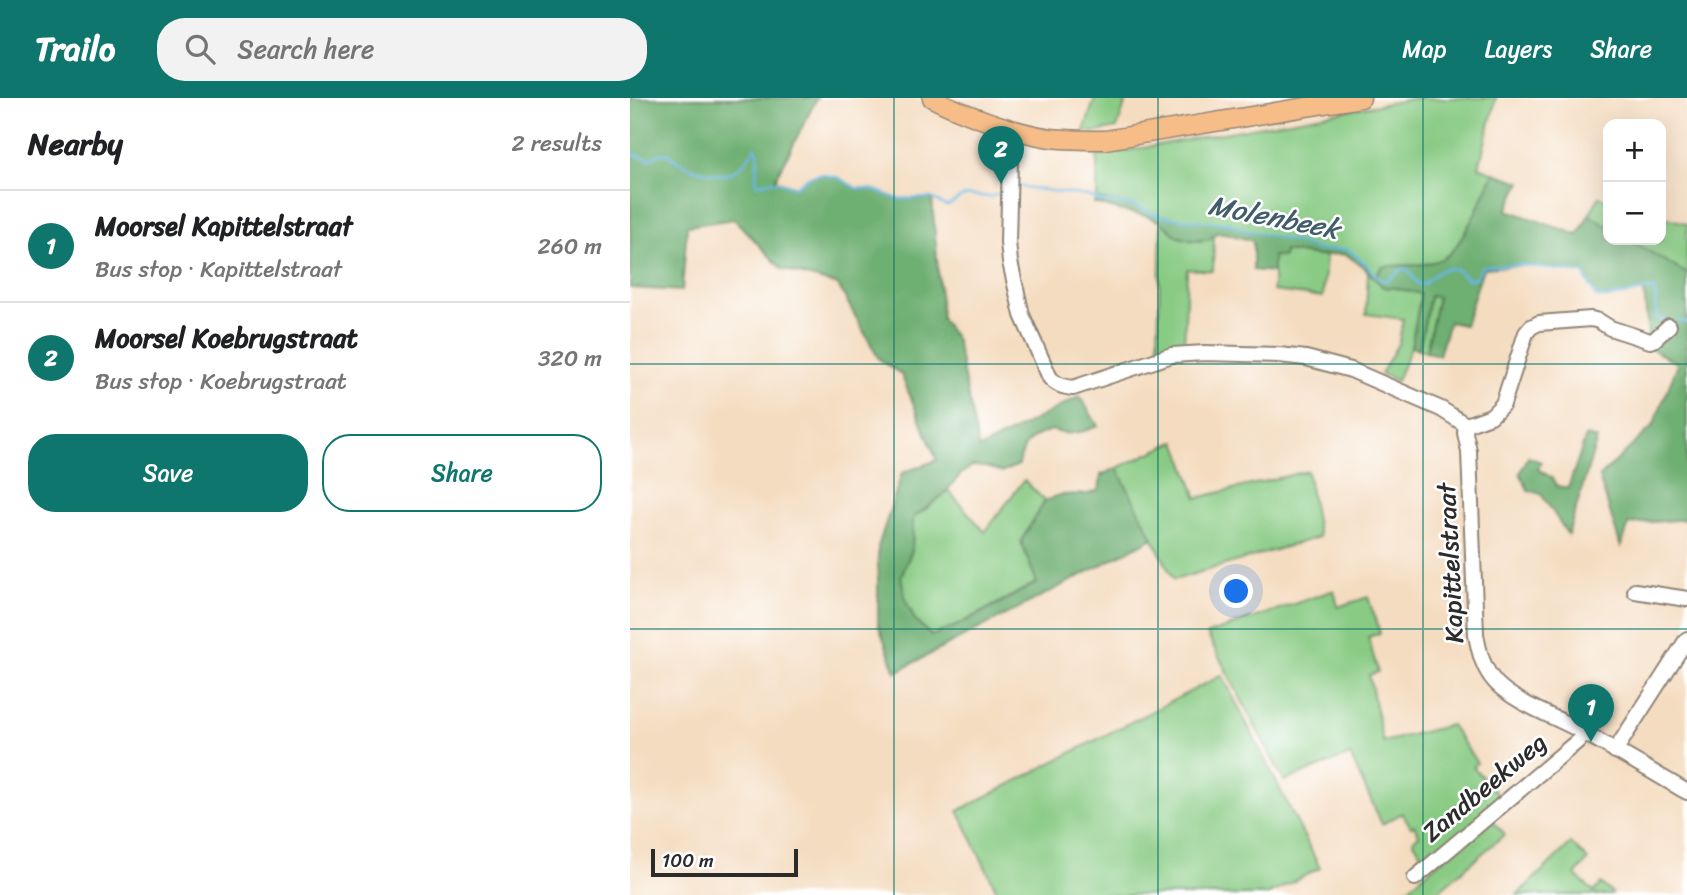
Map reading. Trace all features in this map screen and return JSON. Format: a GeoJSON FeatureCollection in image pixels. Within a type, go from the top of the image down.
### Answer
{"type":"FeatureCollection","features":[{"type":"Feature","properties":{"kind":"main road"},"geometry":{"type":"LineString","coordinates":[[932,98],[1017,130],[1048,138],[1076,141],[1105,140],[1361,98]]}},
{"type":"Feature","properties":{"kind":"street"},"geometry":{"type":"LineString","coordinates":[[1017,130],[1010,159],[1010,262],[1022,315],[1050,378],[1064,387],[1073,388],[1172,355],[1279,355],[1306,358],[1351,370],[1441,409],[1466,425],[1491,416],[1503,404],[1526,334],[1531,327],[1539,323],[1591,319],[1650,341],[1669,326]]}},
{"type":"Feature","properties":{"kind":"street","name":"Kapittelstraat"},"geometry":{"type":"LineString","coordinates":[[1466,425],[1476,634],[1485,668],[1509,695],[1687,792]]}},
{"type":"Feature","properties":{"kind":"street"},"geometry":{"type":"LineString","coordinates":[[1635,591],[1687,599]]}},
{"type":"Feature","properties":{"kind":"street"},"geometry":{"type":"LineString","coordinates":[[1615,751],[1687,639]]}},
{"type":"Feature","properties":{"kind":"street","name":"Zandbeekweg"},"geometry":{"type":"LineString","coordinates":[[1415,878],[1583,733]]}},
{"type":"Feature","properties":{"kind":"green space"},"geometry":{"type":"Polygon","coordinates":[[[630,98],[817,98],[775,180],[796,187],[808,177],[821,174],[839,178],[856,188],[874,190],[898,199],[932,198],[942,320],[956,339],[979,449],[1080,396],[1098,426],[1075,433],[1052,430],[1038,435],[1025,446],[1019,465],[1002,472],[972,466],[961,474],[944,494],[913,518],[912,550],[901,576],[906,601],[915,620],[931,636],[956,626],[1037,583],[1021,541],[1045,501],[1059,495],[1088,494],[1099,490],[1101,475],[1117,468],[1153,538],[896,672],[878,624],[878,547],[902,473],[937,460],[901,374],[879,359],[838,285],[782,269],[734,219],[687,226],[682,291],[630,288],[630,98]]]}},
{"type":"Feature","properties":{"kind":"green space"},"geometry":{"type":"Polygon","coordinates":[[[1095,98],[1127,98],[1117,128],[1084,131],[1095,98]]]}},
{"type":"Feature","properties":{"kind":"green space"},"geometry":{"type":"Polygon","coordinates":[[[1416,98],[1496,98],[1479,167],[1494,173],[1459,242],[1445,257],[1431,262],[1386,266],[1376,276],[1369,267],[1345,249],[1320,250],[1244,230],[1231,224],[1173,218],[1134,205],[1096,199],[1097,156],[1416,98]]]}},
{"type":"Feature","properties":{"kind":"green space"},"geometry":{"type":"Polygon","coordinates":[[[1494,173],[1521,182],[1507,210],[1578,235],[1589,215],[1603,224],[1603,245],[1638,245],[1687,274],[1687,519],[1629,524],[1621,547],[1599,477],[1653,426],[1678,364],[1643,344],[1648,335],[1644,291],[1608,298],[1596,297],[1583,273],[1523,265],[1483,268],[1465,325],[1449,322],[1439,355],[1426,352],[1438,297],[1430,296],[1419,349],[1411,347],[1421,294],[1383,287],[1365,268],[1347,255],[1319,256],[1284,251],[1283,257],[1273,256],[1273,272],[1253,270],[1253,241],[1225,233],[1217,233],[1208,240],[1178,237],[1161,222],[1147,216],[1094,203],[1096,199],[1134,205],[1173,218],[1231,224],[1244,230],[1320,250],[1349,250],[1376,276],[1382,267],[1416,265],[1445,257],[1459,243],[1494,173]]]}},
{"type":"Feature","properties":{"kind":"green space"},"geometry":{"type":"Polygon","coordinates":[[[1599,197],[1603,198],[1603,224],[1589,215],[1599,197]]]}},
{"type":"Feature","properties":{"kind":"green space"},"geometry":{"type":"Polygon","coordinates":[[[1666,218],[1687,224],[1687,274],[1638,245],[1666,245],[1666,218]]]}},
{"type":"Feature","properties":{"kind":"green space"},"geometry":{"type":"Polygon","coordinates":[[[1161,222],[1179,236],[1193,241],[1207,240],[1214,236],[1213,271],[1187,269],[1184,348],[1158,353],[1161,222]]]}},
{"type":"Feature","properties":{"kind":"green space"},"geometry":{"type":"Polygon","coordinates":[[[1283,251],[1326,256],[1323,297],[1273,291],[1273,256],[1283,251]]]}},
{"type":"Feature","properties":{"kind":"green space"},"geometry":{"type":"Polygon","coordinates":[[[1368,271],[1383,287],[1421,293],[1411,347],[1397,381],[1381,374],[1399,342],[1403,319],[1366,314],[1368,271]]]}},
{"type":"Feature","properties":{"kind":"green space"},"geometry":{"type":"Polygon","coordinates":[[[1430,295],[1438,297],[1426,352],[1419,349],[1430,295]]]}},
{"type":"Feature","properties":{"kind":"green space"},"geometry":{"type":"Polygon","coordinates":[[[1586,436],[1597,439],[1568,535],[1541,494],[1528,490],[1520,473],[1528,457],[1541,462],[1538,469],[1552,478],[1557,486],[1568,488],[1586,436]]]}},
{"type":"Feature","properties":{"kind":"green space"},"geometry":{"type":"Polygon","coordinates":[[[1176,441],[1197,498],[1307,471],[1319,537],[1174,580],[1117,468],[1176,441]]]}},
{"type":"Feature","properties":{"kind":"green space"},"geometry":{"type":"Polygon","coordinates":[[[1024,480],[1045,501],[1021,541],[1037,582],[956,626],[931,636],[915,620],[905,601],[901,576],[912,550],[913,518],[948,490],[985,532],[1024,480]]]}},
{"type":"Feature","properties":{"kind":"green space"},"geometry":{"type":"Polygon","coordinates":[[[1334,590],[1338,607],[1368,597],[1380,633],[1368,637],[1378,672],[1369,675],[1383,742],[1451,725],[1477,763],[1473,767],[1503,800],[1427,864],[1413,840],[1419,835],[1414,825],[1411,827],[1402,813],[1382,824],[1350,755],[1284,781],[1207,634],[1334,590]]]}},
{"type":"Feature","properties":{"kind":"green space"},"geometry":{"type":"Polygon","coordinates":[[[1222,675],[1320,868],[1267,895],[999,895],[958,811],[1222,675]]]}},
{"type":"Feature","properties":{"kind":"green space"},"geometry":{"type":"Polygon","coordinates":[[[1490,819],[1505,834],[1434,895],[1400,895],[1490,819]]]}},
{"type":"Feature","properties":{"kind":"green space"},"geometry":{"type":"Polygon","coordinates":[[[1571,843],[1588,860],[1575,875],[1594,892],[1601,884],[1611,895],[1517,895],[1571,843]]]}},
{"type":"Feature","properties":{"kind":"waterway","name":"Molenbeek"},"geometry":{"type":"LineString","coordinates":[[630,153],[650,159],[659,154],[669,154],[695,169],[727,174],[740,167],[755,147],[758,152],[758,185],[773,181],[796,187],[808,177],[821,174],[839,178],[856,188],[874,190],[898,199],[932,198],[945,206],[968,195],[990,197],[1001,193]]}},
{"type":"Feature","properties":{"kind":"waterway","name":"Molenbeek"},"geometry":{"type":"LineString","coordinates":[[1017,186],[1134,205],[1173,218],[1231,224],[1244,230],[1320,250],[1349,250],[1381,280],[1388,280],[1402,269],[1407,269],[1418,284],[1424,284],[1437,272],[1450,268],[1471,279],[1486,266],[1523,265],[1583,273],[1596,297],[1608,298],[1654,290],[1657,318],[1665,320]]}},
{"type":"Feature","properties":{"kind":"waterway","name":"Molenbeek"},"geometry":{"type":"LineString","coordinates":[[1679,321],[1687,323]]}},
{"type":"Feature","properties":{"kind":"place","name":"Moorsel Koebrugstraat"},"geometry":{"type":"Point","coordinates":[1001,184]}},
{"type":"Feature","properties":{"kind":"place","name":"Moorsel Kapittelstraat"},"geometry":{"type":"Point","coordinates":[1591,742]}}]}
